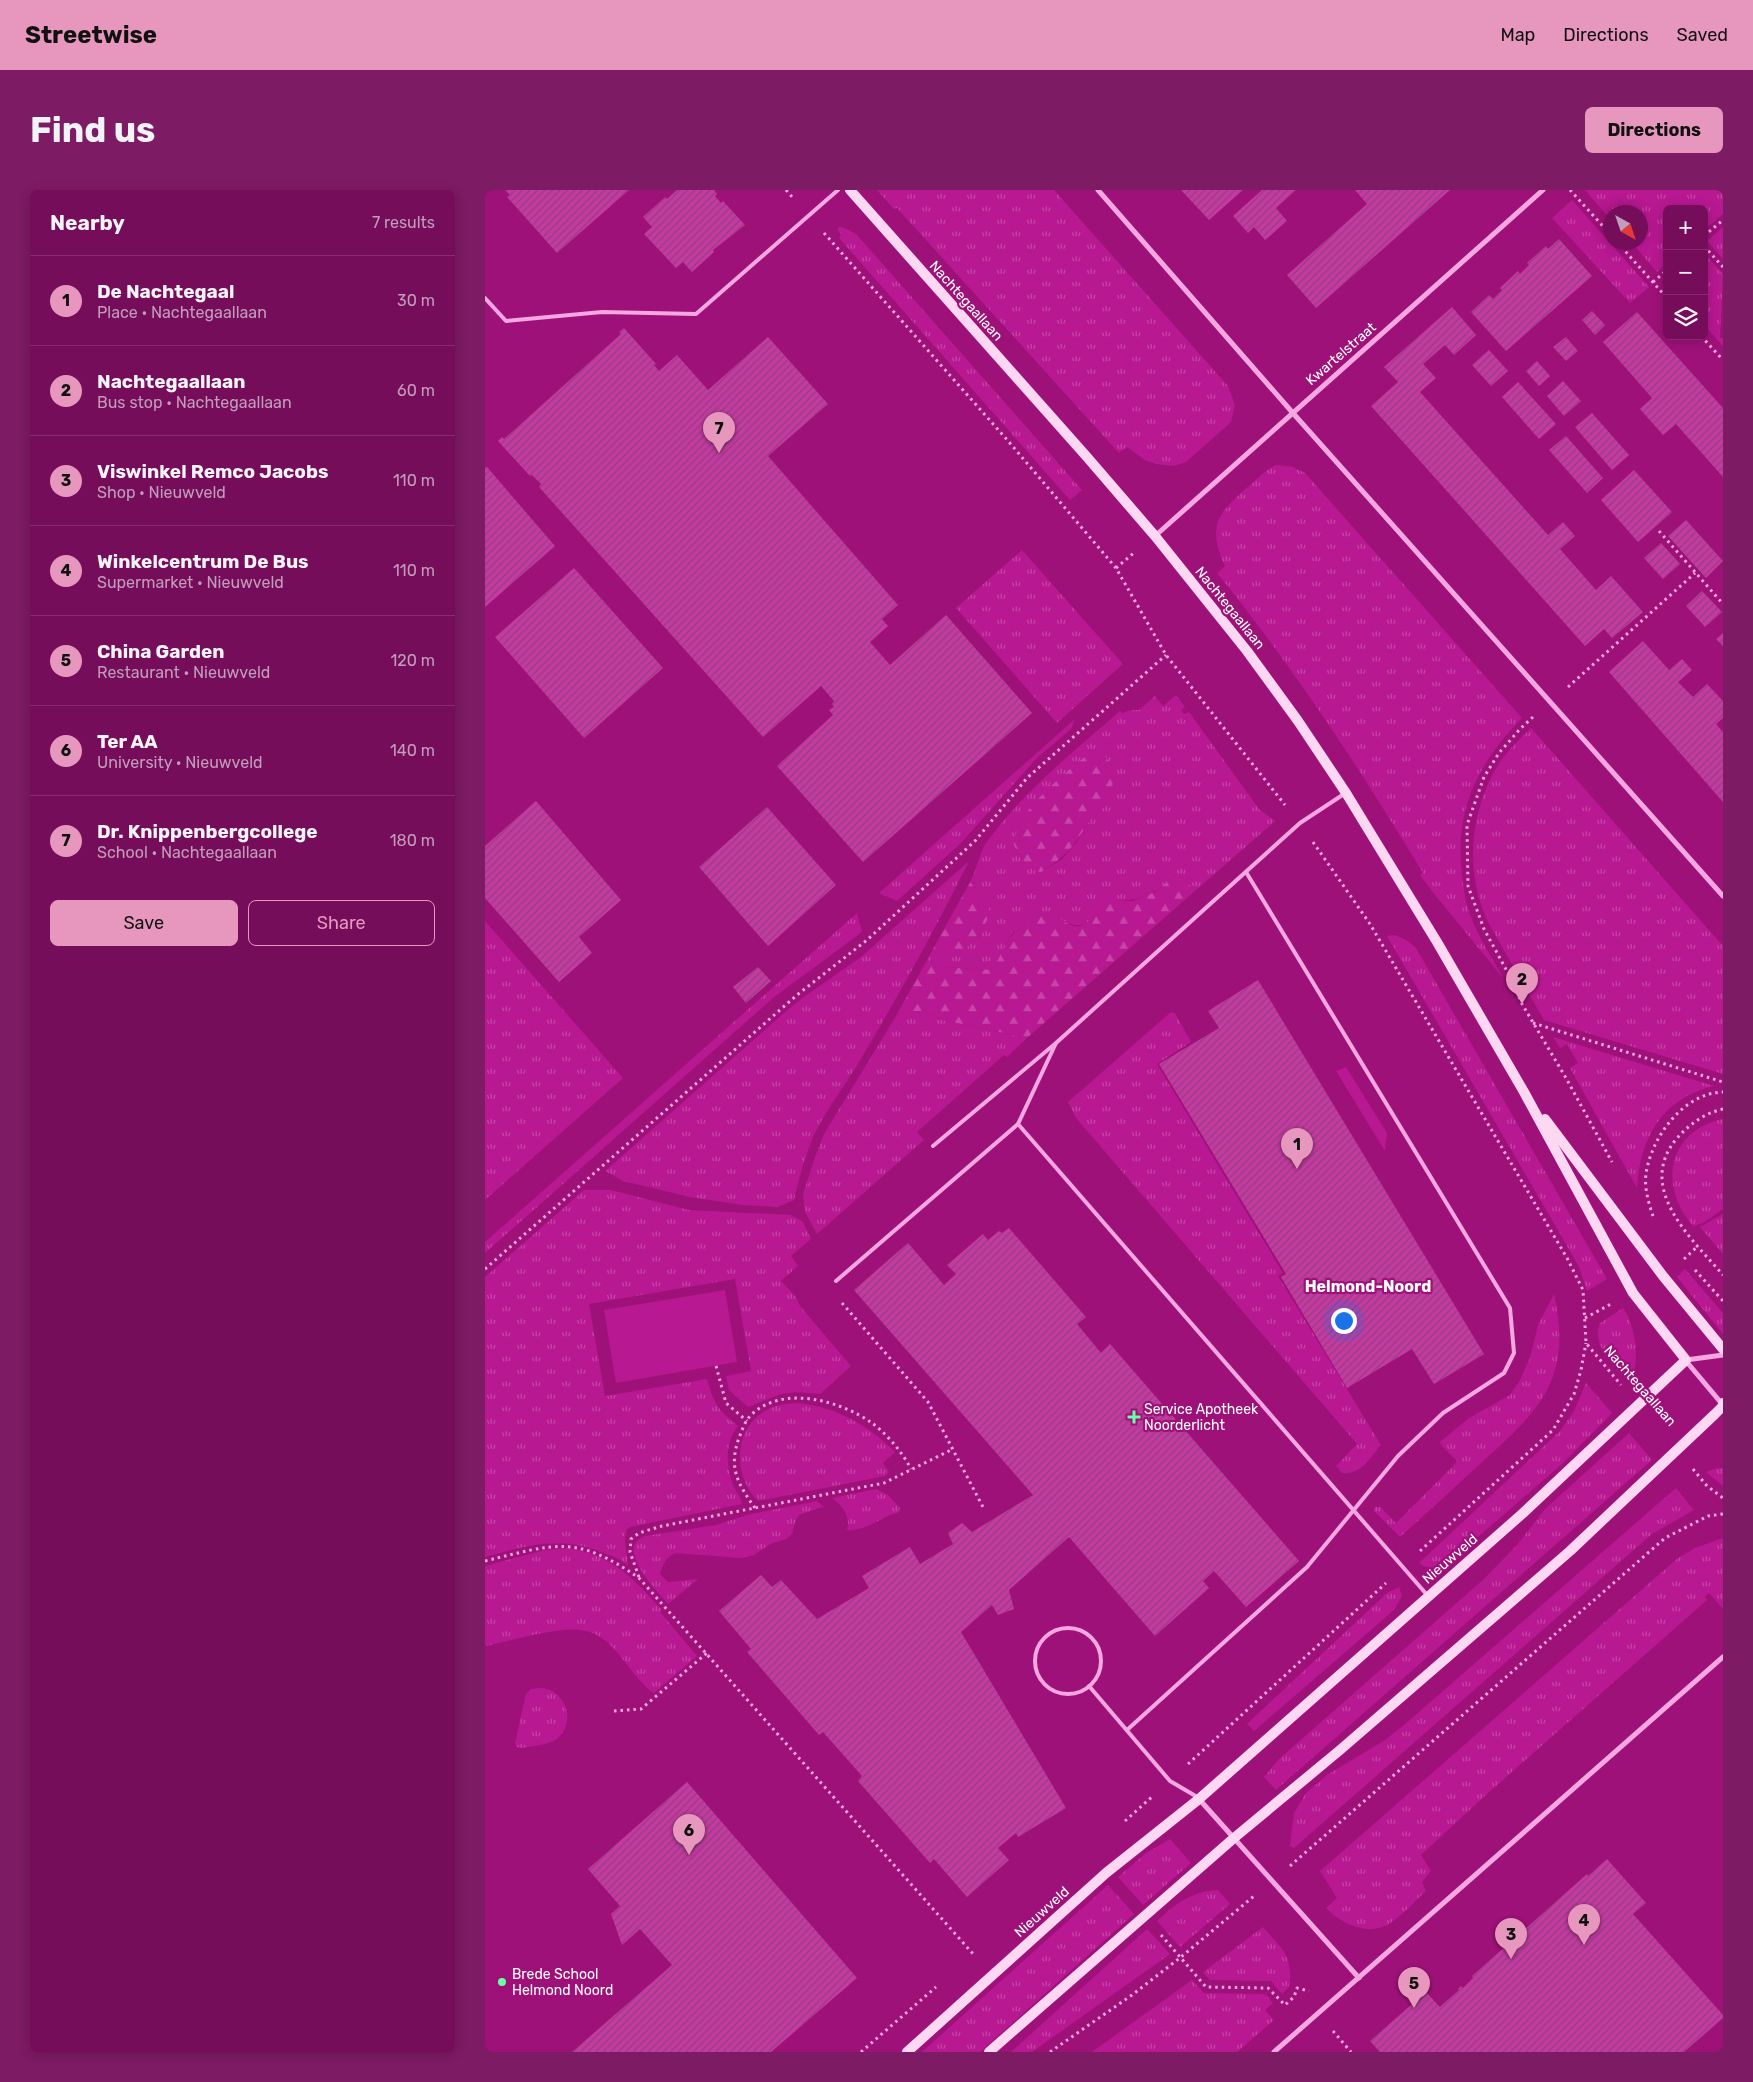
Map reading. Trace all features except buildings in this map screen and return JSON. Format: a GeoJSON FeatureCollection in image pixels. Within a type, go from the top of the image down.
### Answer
{"type":"FeatureCollection","features":[{"type":"Feature","properties":{"kind":"street","name":"Nachtegaallaan"},"geometry":{"type":"LineString","coordinates":[[850,190],[1155,536],[1247,651],[1298,721],[1346,793],[1437,942],[1524,1092],[1633,1293],[1723,1405]]}},
{"type":"Feature","properties":{"kind":"street"},"geometry":{"type":"LineString","coordinates":[[1098,190],[1292,412],[1723,896]]}},
{"type":"Feature","properties":{"kind":"street","name":"Kwartelstraat"},"geometry":{"type":"LineString","coordinates":[[1155,536],[1543,190]]}},
{"type":"Feature","properties":{"kind":"street","name":"Nachtegaallaan"},"geometry":{"type":"LineString","coordinates":[[1524,1092],[1663,1276],[1723,1349]]}},
{"type":"Feature","properties":{"kind":"street"},"geometry":{"type":"LineString","coordinates":[[1685,1360],[1723,1356]]}},
{"type":"Feature","properties":{"kind":"street","name":"Nieuwveld"},"geometry":{"type":"LineString","coordinates":[[907,2052],[1106,1873],[1199,1798],[1522,1514],[1685,1360]]}},
{"type":"Feature","properties":{"kind":"street"},"geometry":{"type":"LineString","coordinates":[[989,2052],[1234,1838],[1348,1744],[1563,1557],[1723,1405]]}},
{"type":"Feature","properties":{"kind":"street"},"geometry":{"type":"LineString","coordinates":[[1274,2052],[1723,1657]]}},
{"type":"Feature","properties":{"kind":"street"},"geometry":{"type":"LineString","coordinates":[[1199,1798],[1359,1978]]}},
{"type":"Feature","properties":{"kind":"lane"},"geometry":{"type":"LineString","coordinates":[[485,298],[506,321],[602,312],[696,314],[838,190]]}},
{"type":"Feature","properties":{"kind":"lane"},"geometry":{"type":"LineString","coordinates":[[933,1146],[1056,1043],[1300,824],[1346,793]]}},
{"type":"Feature","properties":{"kind":"lane"},"geometry":{"type":"LineString","coordinates":[[1127,1730],[1307,1567],[1398,1456],[1443,1413],[1504,1373],[1514,1353],[1510,1308],[1246,872]]}},
{"type":"Feature","properties":{"kind":"lane"},"geometry":{"type":"LineString","coordinates":[[836,1281],[1018,1124],[1056,1043]]}},
{"type":"Feature","properties":{"kind":"lane"},"geometry":{"type":"LineString","coordinates":[[1018,1124],[1353,1512],[1428,1596]]}},
{"type":"Feature","properties":{"kind":"lane"},"geometry":{"type":"LineString","coordinates":[[1070,1628],[1081,1630],[1094,1640],[1101,1656],[1101,1667],[1097,1677],[1089,1686],[1070,1694],[1060,1693],[1051,1689],[1043,1681],[1037,1672],[1035,1662],[1041,1642],[1048,1635],[1058,1630],[1070,1628]]}},
{"type":"Feature","properties":{"kind":"lane"},"geometry":{"type":"LineString","coordinates":[[1089,1686],[1170,1781],[1199,1798]]}},
{"type":"Feature","properties":{"kind":"path"},"geometry":{"type":"LineString","coordinates":[[786,190],[1009,442],[1116,568],[1166,654],[1287,807]]}},
{"type":"Feature","properties":{"kind":"path"},"geometry":{"type":"LineString","coordinates":[[1570,190],[1603,226]]}},
{"type":"Feature","properties":{"kind":"path"},"geometry":{"type":"LineString","coordinates":[[1708,233],[1723,220]]}},
{"type":"Feature","properties":{"kind":"path"},"geometry":{"type":"LineString","coordinates":[[1624,250],[1664,295]]}},
{"type":"Feature","properties":{"kind":"path"},"geometry":{"type":"LineString","coordinates":[[1708,250],[1723,267]]}},
{"type":"Feature","properties":{"kind":"path"},"geometry":{"type":"LineString","coordinates":[[1653,282],[1663,273]]}},
{"type":"Feature","properties":{"kind":"path"},"geometry":{"type":"LineString","coordinates":[[1705,340],[1723,360]]}},
{"type":"Feature","properties":{"kind":"path"},"geometry":{"type":"LineString","coordinates":[[1659,531],[1723,604]]}},
{"type":"Feature","properties":{"kind":"path"},"geometry":{"type":"LineString","coordinates":[[1617,1168],[1533,1023],[1484,929],[1468,886],[1467,825],[1484,778],[1499,753],[1550,702],[1695,573]]}},
{"type":"Feature","properties":{"kind":"path"},"geometry":{"type":"LineString","coordinates":[[485,1269],[797,994],[874,934],[975,841],[1027,778],[1166,654]]}},
{"type":"Feature","properties":{"kind":"path","name":"Nachtegaallaan"},"geometry":{"type":"LineString","coordinates":[[1309,837],[1370,924],[1567,1258],[1583,1290],[1586,1343],[1638,1406]]}},
{"type":"Feature","properties":{"kind":"path"},"geometry":{"type":"LineString","coordinates":[[1533,1023],[1723,1082]]}},
{"type":"Feature","properties":{"kind":"path"},"geometry":{"type":"LineString","coordinates":[[1648,1214],[1654,1221],[1648,1201],[1646,1176],[1654,1146],[1670,1122],[1689,1104],[1715,1092],[1723,1092]]}},
{"type":"Feature","properties":{"kind":"path"},"geometry":{"type":"LineString","coordinates":[[1723,1109],[1705,1115],[1675,1140],[1663,1168],[1662,1183],[1673,1216],[1723,1275]]}},
{"type":"Feature","properties":{"kind":"path"},"geometry":{"type":"LineString","coordinates":[[1678,1251],[1723,1301]]}},
{"type":"Feature","properties":{"kind":"path"},"geometry":{"type":"LineString","coordinates":[[836,1281],[835,1296],[928,1402],[984,1509]]}},
{"type":"Feature","properties":{"kind":"path"},"geometry":{"type":"LineString","coordinates":[[1419,1553],[1553,1430],[1574,1394],[1586,1343]]}},
{"type":"Feature","properties":{"kind":"path"},"geometry":{"type":"LineString","coordinates":[[716,1366],[726,1403],[747,1420]]}},
{"type":"Feature","properties":{"kind":"path"},"geometry":{"type":"LineString","coordinates":[[755,1508],[743,1491],[733,1468],[737,1444],[751,1415],[768,1404],[792,1398],[822,1400],[847,1409],[873,1423],[899,1450],[911,1469]]}},
{"type":"Feature","properties":{"kind":"path"},"geometry":{"type":"LineString","coordinates":[[639,1578],[630,1552],[631,1540],[639,1533],[662,1526],[884,1483],[953,1449]]}},
{"type":"Feature","properties":{"kind":"path"},"geometry":{"type":"LineString","coordinates":[[1677,1450],[1707,1486],[1723,1498]]}},
{"type":"Feature","properties":{"kind":"path"},"geometry":{"type":"LineString","coordinates":[[1295,1862],[1665,1538],[1708,1516],[1723,1514]]}},
{"type":"Feature","properties":{"kind":"path"},"geometry":{"type":"LineString","coordinates":[[485,1561],[547,1546],[571,1546],[595,1552],[617,1563],[639,1578],[974,1955]]}},
{"type":"Feature","properties":{"kind":"path"},"geometry":{"type":"LineString","coordinates":[[1118,1827],[1392,1577]]}},
{"type":"Feature","properties":{"kind":"path"},"geometry":{"type":"LineString","coordinates":[[614,1711],[641,1709],[707,1653]]}},
{"type":"Feature","properties":{"kind":"path"},"geometry":{"type":"LineString","coordinates":[[1050,2052],[1132,1996],[1181,1958],[1254,1896]]}},
{"type":"Feature","properties":{"kind":"path"},"geometry":{"type":"LineString","coordinates":[[1144,1916],[1206,1987],[1268,1988],[1285,2005],[1293,1997],[1297,1988],[1311,1992],[1318,2013]]}},
{"type":"Feature","properties":{"kind":"path"},"geometry":{"type":"LineString","coordinates":[[966,1961],[981,1948]]}},
{"type":"Feature","properties":{"kind":"path"},"geometry":{"type":"LineString","coordinates":[[861,2052],[944,1981]]}},
{"type":"Feature","properties":{"kind":"green space"},"geometry":{"type":"Polygon","coordinates":[[[877,190],[1054,190],[1228,386],[1235,405],[1231,422],[1186,462],[1174,466],[1156,464],[1145,460],[1127,447],[1119,453],[897,208],[894,209],[877,190]]]}},
{"type":"Feature","properties":{"kind":"green space"},"geometry":{"type":"Polygon","coordinates":[[[1585,190],[1723,190],[1723,214],[1708,227],[1708,205],[1663,205],[1663,267],[1657,272],[1638,250],[1648,250],[1648,205],[1603,205],[1603,211],[1585,190]]]}},
{"type":"Feature","properties":{"kind":"green space"},"geometry":{"type":"Polygon","coordinates":[[[1572,200],[1603,235],[1603,250],[1616,250],[1649,287],[1630,303],[1552,218],[1572,200]]]}},
{"type":"Feature","properties":{"kind":"green space"},"geometry":{"type":"Polygon","coordinates":[[[840,227],[857,235],[1082,490],[1070,500],[839,238],[841,235],[837,228],[840,227]]]}},
{"type":"Feature","properties":{"kind":"green space"},"geometry":{"type":"Polygon","coordinates":[[[1723,227],[1723,259],[1708,242],[1723,227]]]}},
{"type":"Feature","properties":{"kind":"green space"},"geometry":{"type":"Polygon","coordinates":[[[1708,257],[1723,274],[1720,338],[1723,338],[1723,346],[1708,329],[1708,257]]]}},
{"type":"Feature","properties":{"kind":"green space"},"geometry":{"type":"Polygon","coordinates":[[[1277,465],[1293,467],[1305,473],[1522,718],[1493,752],[1482,770],[1466,807],[1462,828],[1463,883],[1467,904],[1477,931],[1503,978],[1420,875],[1423,873],[1325,720],[1273,645],[1217,573],[1225,566],[1219,552],[1216,530],[1223,512],[1259,477],[1277,465]]]}},
{"type":"Feature","properties":{"kind":"green space"},"geometry":{"type":"Polygon","coordinates":[[[1022,550],[1123,664],[1057,723],[956,608],[1022,550]]]}},
{"type":"Feature","properties":{"kind":"green space"},"geometry":{"type":"Polygon","coordinates":[[[1176,695],[1185,707],[1181,710],[1184,714],[1189,712],[1259,809],[1275,821],[1195,891],[1178,873],[1146,896],[1130,900],[1108,901],[1091,919],[1081,925],[1067,923],[1058,918],[1013,932],[993,970],[944,967],[927,960],[933,949],[964,949],[982,933],[990,912],[980,894],[970,882],[986,843],[1000,824],[1049,773],[1120,711],[1122,713],[1139,710],[1155,696],[1163,706],[1176,695]],[[1106,757],[1041,872],[1062,859],[1076,843],[1090,820],[1103,807],[1115,771],[1106,757]]]}},
{"type":"Feature","properties":{"kind":"green space"},"geometry":{"type":"Polygon","coordinates":[[[1075,719],[1071,729],[1038,757],[960,844],[897,901],[879,893],[1075,719]]]}},
{"type":"Feature","properties":{"kind":"green space"},"geometry":{"type":"Polygon","coordinates":[[[1531,728],[1723,946],[1723,1074],[1544,1020],[1489,924],[1481,905],[1473,863],[1476,821],[1490,780],[1500,762],[1531,728]]]}},
{"type":"Feature","properties":{"kind":"green space"},"geometry":{"type":"Polygon","coordinates":[[[1092,751],[1106,757],[1115,771],[1106,804],[1091,820],[1064,856],[1041,872],[1031,869],[1014,845],[1018,826],[1042,795],[1092,751]]]}},
{"type":"Feature","properties":{"kind":"green space"},"geometry":{"type":"Polygon","coordinates":[[[969,861],[931,936],[890,1009],[819,1125],[805,1159],[794,1200],[778,1207],[743,1205],[690,1197],[623,1181],[605,1171],[784,1013],[861,957],[969,861]]]}},
{"type":"Feature","properties":{"kind":"green space"},"geometry":{"type":"Polygon","coordinates":[[[1178,873],[1195,891],[1027,1038],[942,1020],[924,1011],[906,1011],[896,1016],[927,960],[944,967],[993,970],[1003,949],[1017,929],[1025,922],[1035,917],[1046,915],[1058,918],[1071,925],[1080,926],[1088,922],[1108,901],[1133,901],[1155,892],[1178,873]]]}},
{"type":"Feature","properties":{"kind":"green space"},"geometry":{"type":"Polygon","coordinates":[[[970,882],[980,894],[990,912],[982,933],[965,949],[933,949],[970,882]]]}},
{"type":"Feature","properties":{"kind":"green space"},"geometry":{"type":"Polygon","coordinates":[[[857,913],[862,932],[773,998],[485,1253],[485,1242],[857,913]]]}},
{"type":"Feature","properties":{"kind":"green space"},"geometry":{"type":"Polygon","coordinates":[[[485,921],[623,1078],[485,1200],[485,921]]]}},
{"type":"Feature","properties":{"kind":"green space"},"geometry":{"type":"Polygon","coordinates":[[[1395,935],[1408,941],[1416,948],[1607,1279],[1587,1291],[1579,1267],[1570,1251],[1387,936],[1395,935]]]}},
{"type":"Feature","properties":{"kind":"green space"},"geometry":{"type":"Polygon","coordinates":[[[913,1010],[924,1011],[942,1020],[1027,1038],[1007,1057],[1004,1055],[917,1132],[924,1140],[817,1234],[805,1212],[803,1194],[824,1134],[896,1016],[913,1010]]]}},
{"type":"Feature","properties":{"kind":"green space"},"geometry":{"type":"Polygon","coordinates":[[[1171,1012],[1175,1013],[1191,1042],[1157,1064],[1283,1273],[1278,1276],[1381,1445],[1365,1465],[1355,1471],[1342,1473],[1336,1466],[1357,1444],[1076,1118],[1068,1102],[1171,1012]]]}},
{"type":"Feature","properties":{"kind":"green space"},"geometry":{"type":"Polygon","coordinates":[[[1553,1037],[1714,1086],[1680,1100],[1657,1123],[1643,1153],[1637,1188],[1570,1068],[1578,1063],[1567,1044],[1560,1048],[1553,1037]]]}},
{"type":"Feature","properties":{"kind":"green space"},"geometry":{"type":"Polygon","coordinates":[[[1346,1067],[1387,1133],[1385,1151],[1336,1071],[1346,1067]]]}},
{"type":"Feature","properties":{"kind":"green space"},"geometry":{"type":"Polygon","coordinates":[[[1723,1119],[1723,1209],[1703,1223],[1693,1226],[1682,1210],[1675,1194],[1672,1178],[1674,1162],[1680,1148],[1690,1135],[1704,1125],[1723,1119]]]}},
{"type":"Feature","properties":{"kind":"green space"},"geometry":{"type":"Polygon","coordinates":[[[584,1190],[611,1190],[689,1210],[791,1215],[803,1222],[811,1239],[791,1256],[798,1266],[781,1281],[851,1366],[820,1394],[796,1392],[781,1394],[748,1407],[729,1390],[726,1376],[751,1371],[735,1279],[589,1304],[605,1396],[707,1379],[718,1406],[738,1426],[730,1440],[728,1464],[731,1480],[742,1504],[630,1527],[626,1530],[625,1540],[628,1566],[608,1554],[586,1547],[557,1543],[529,1546],[485,1557],[485,1277],[584,1190]]]}},
{"type":"Feature","properties":{"kind":"green space"},"geometry":{"type":"Polygon","coordinates":[[[1723,1214],[1723,1254],[1700,1227],[1723,1214]]]}},
{"type":"Feature","properties":{"kind":"green space"},"geometry":{"type":"Polygon","coordinates":[[[1685,1269],[1723,1313],[1723,1334],[1677,1277],[1685,1269]]]}},
{"type":"Feature","properties":{"kind":"green space"},"geometry":{"type":"Polygon","coordinates":[[[725,1290],[737,1362],[616,1383],[604,1310],[725,1290]]]}},
{"type":"Feature","properties":{"kind":"green space"},"geometry":{"type":"Polygon","coordinates":[[[1554,1294],[1559,1323],[1559,1349],[1555,1371],[1547,1390],[1535,1409],[1502,1444],[1400,1537],[1374,1511],[1375,1507],[1380,1507],[1396,1523],[1456,1463],[1456,1460],[1440,1442],[1469,1418],[1510,1395],[1519,1382],[1530,1358],[1538,1325],[1554,1294]]]}},
{"type":"Feature","properties":{"kind":"green space"},"geometry":{"type":"Polygon","coordinates":[[[1623,1308],[1631,1325],[1635,1345],[1635,1366],[1630,1383],[1606,1356],[1599,1340],[1598,1332],[1600,1323],[1623,1308]]]}},
{"type":"Feature","properties":{"kind":"green space"},"geometry":{"type":"Polygon","coordinates":[[[1586,1383],[1612,1413],[1562,1464],[1448,1563],[1433,1568],[1419,1563],[1560,1431],[1574,1411],[1586,1383]]]}},
{"type":"Feature","properties":{"kind":"green space"},"geometry":{"type":"Polygon","coordinates":[[[795,1403],[837,1412],[873,1433],[895,1452],[883,1463],[889,1472],[885,1476],[758,1501],[744,1480],[740,1454],[742,1441],[754,1419],[765,1411],[783,1404],[795,1403]]]}},
{"type":"Feature","properties":{"kind":"green space"},"geometry":{"type":"Polygon","coordinates":[[[1629,1433],[1652,1460],[1276,1790],[1264,1777],[1279,1759],[1484,1579],[1517,1545],[1545,1509],[1629,1433]]]}},
{"type":"Feature","properties":{"kind":"green space"},"geometry":{"type":"Polygon","coordinates":[[[1723,1468],[1723,1486],[1706,1472],[1723,1468]]]}},
{"type":"Feature","properties":{"kind":"green space"},"geometry":{"type":"Polygon","coordinates":[[[1676,1488],[1694,1510],[1652,1534],[1294,1848],[1290,1846],[1294,1813],[1306,1793],[1327,1775],[1385,1740],[1404,1725],[1676,1488]]]}},
{"type":"Feature","properties":{"kind":"green space"},"geometry":{"type":"Polygon","coordinates":[[[876,1489],[888,1495],[900,1508],[898,1513],[863,1528],[847,1530],[847,1516],[840,1505],[832,1498],[876,1489]]]}},
{"type":"Feature","properties":{"kind":"green space"},"geometry":{"type":"Polygon","coordinates":[[[817,1501],[825,1508],[822,1507],[799,1515],[792,1534],[786,1539],[770,1544],[754,1555],[741,1558],[675,1553],[669,1557],[662,1567],[660,1574],[668,1582],[698,1579],[668,1604],[648,1580],[636,1560],[634,1550],[636,1542],[645,1536],[716,1525],[747,1515],[817,1501]]]}},
{"type":"Feature","properties":{"kind":"green space"},"geometry":{"type":"Polygon","coordinates":[[[1723,1538],[1723,1609],[1709,1593],[1705,1597],[1707,1600],[1488,1793],[1421,1855],[1431,1871],[1422,1882],[1426,1891],[1407,1909],[1387,1925],[1371,1929],[1346,1923],[1326,1908],[1337,1898],[1320,1871],[1678,1558],[1695,1548],[1723,1538]]]}},
{"type":"Feature","properties":{"kind":"green space"},"geometry":{"type":"Polygon","coordinates":[[[567,1548],[597,1556],[621,1569],[662,1610],[660,1612],[697,1656],[654,1693],[644,1685],[610,1644],[589,1632],[580,1630],[559,1631],[485,1646],[485,1566],[545,1550],[567,1548]]]}},
{"type":"Feature","properties":{"kind":"green space"},"geometry":{"type":"Polygon","coordinates":[[[1399,1587],[1402,1596],[1394,1610],[1254,1731],[1247,1724],[1387,1593],[1399,1587]]]}},
{"type":"Feature","properties":{"kind":"green space"},"geometry":{"type":"Polygon","coordinates":[[[540,1688],[556,1693],[565,1706],[567,1722],[564,1730],[556,1740],[551,1742],[521,1748],[517,1747],[515,1743],[526,1694],[531,1689],[540,1688]]]}},
{"type":"Feature","properties":{"kind":"green space"},"geometry":{"type":"Polygon","coordinates":[[[1170,1839],[1191,1863],[1143,1905],[1118,1877],[1146,1853],[1170,1839]]]}},
{"type":"Feature","properties":{"kind":"green space"},"geometry":{"type":"Polygon","coordinates":[[[1108,1885],[1134,1914],[980,2052],[922,2052],[1108,1885]]]}},
{"type":"Feature","properties":{"kind":"green space"},"geometry":{"type":"Polygon","coordinates":[[[1218,1890],[1230,1904],[1180,1947],[1157,1921],[1170,1909],[1192,1896],[1218,1890]]]}},
{"type":"Feature","properties":{"kind":"green space"},"geometry":{"type":"Polygon","coordinates":[[[1263,1927],[1285,1953],[1288,1960],[1290,1968],[1289,1987],[1282,1994],[1271,1981],[1210,1980],[1203,1972],[1263,1927]]]}},
{"type":"Feature","properties":{"kind":"green space"},"geometry":{"type":"Polygon","coordinates":[[[1147,1929],[1170,1954],[1032,2052],[1011,2052],[1147,1929]]]}},
{"type":"Feature","properties":{"kind":"green space"},"geometry":{"type":"Polygon","coordinates":[[[1192,1980],[1204,1993],[1265,1994],[1273,2003],[1265,2010],[1274,2020],[1237,2052],[1092,2052],[1192,1980]]]}},
{"type":"Feature","properties":{"kind":"place","name":"Dr. Knippenbergcollege"},"geometry":{"type":"Point","coordinates":[719,453]}},
{"type":"Feature","properties":{"kind":"place","name":"Nachtegaallaan"},"geometry":{"type":"Point","coordinates":[1522,1004]}},
{"type":"Feature","properties":{"kind":"place","name":"De Nachtegaal"},"geometry":{"type":"Point","coordinates":[1297,1169]}},
{"type":"Feature","properties":{"kind":"place","name":"Service Apotheek Noorderlicht"},"geometry":{"type":"Point","coordinates":[1134,1417]}},
{"type":"Feature","properties":{"kind":"place","name":"Ter AA"},"geometry":{"type":"Point","coordinates":[689,1855]}},
{"type":"Feature","properties":{"kind":"place","name":"Winkelcentrum De Bus"},"geometry":{"type":"Point","coordinates":[1584,1945]}},
{"type":"Feature","properties":{"kind":"place","name":"Viswinkel Remco Jacobs"},"geometry":{"type":"Point","coordinates":[1511,1959]}},
{"type":"Feature","properties":{"kind":"place","name":"Brede School Helmond Noord"},"geometry":{"type":"Point","coordinates":[502,1982]}},
{"type":"Feature","properties":{"kind":"place","name":"China Garden"},"geometry":{"type":"Point","coordinates":[1414,2008]}},
{"type":"Feature","properties":{"kind":"district","name":"Helmond-Noord"},"geometry":{"type":"Point","coordinates":[1368,1286]}}]}
